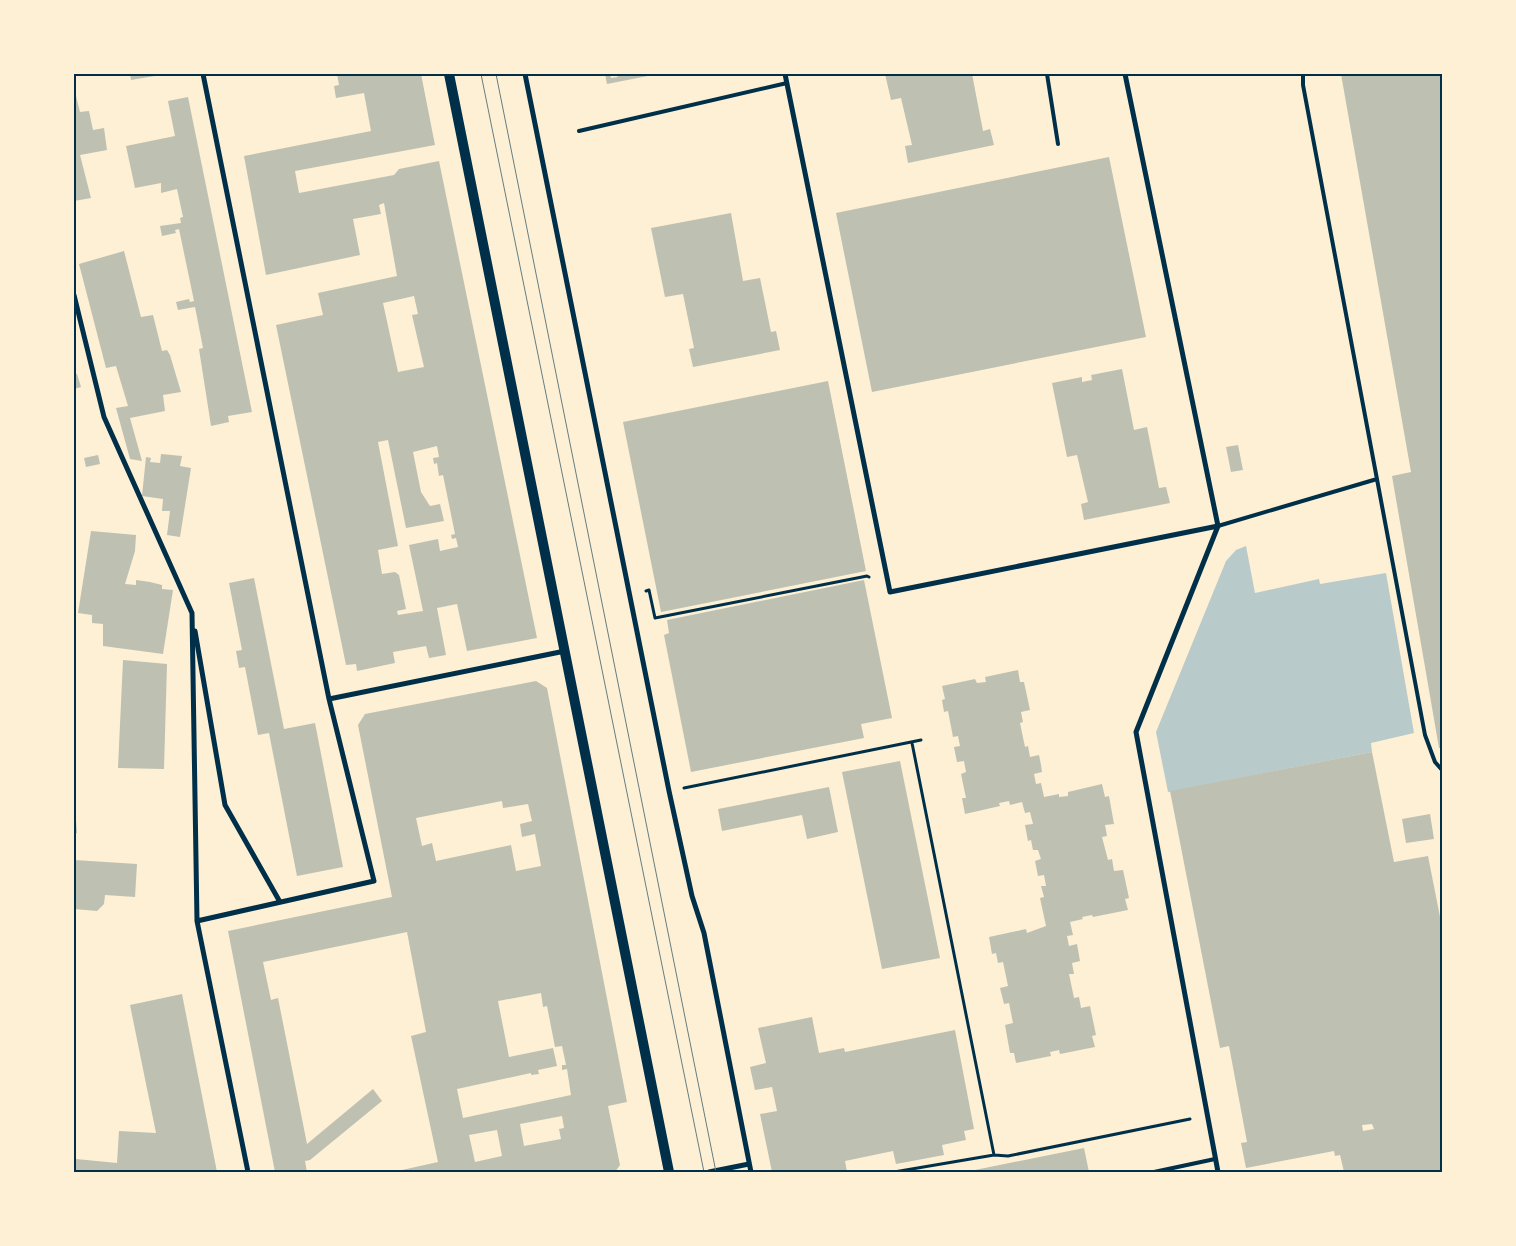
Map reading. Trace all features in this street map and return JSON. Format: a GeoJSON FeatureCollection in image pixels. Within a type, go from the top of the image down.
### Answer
{"type":"FeatureCollection","features":[{"type":"Feature","properties":{"kind":"main road"},"geometry":{"type":"LineString","coordinates":[[449,74],[668,1172]]}},
{"type":"Feature","properties":{"kind":"street"},"geometry":{"type":"LineString","coordinates":[[197,920],[374,881],[329,699],[203,74]]}},
{"type":"Feature","properties":{"kind":"street"},"geometry":{"type":"LineString","coordinates":[[525,74],[669,791],[692,896],[704,933],[750,1172]]}},
{"type":"Feature","properties":{"kind":"street"},"geometry":{"type":"LineString","coordinates":[[785,74],[890,592],[1218,526]]}},
{"type":"Feature","properties":{"kind":"street"},"geometry":{"type":"LineString","coordinates":[[1125,74],[1218,526],[1136,732],[1218,1172]]}},
{"type":"Feature","properties":{"kind":"street"},"geometry":{"type":"LineString","coordinates":[[74,295],[104,417],[192,613],[225,805],[280,902]]}},
{"type":"Feature","properties":{"kind":"street"},"geometry":{"type":"LineString","coordinates":[[192,613],[197,920],[248,1172]]}},
{"type":"Feature","properties":{"kind":"street"},"geometry":{"type":"LineString","coordinates":[[329,699],[565,651]]}},
{"type":"Feature","properties":{"kind":"street"},"geometry":{"type":"LineString","coordinates":[[709,1172],[749,1164]]}},
{"type":"Feature","properties":{"kind":"lane"},"geometry":{"type":"LineString","coordinates":[[1047,74],[1058,144]]}},
{"type":"Feature","properties":{"kind":"lane"},"geometry":{"type":"LineString","coordinates":[[1303,74],[1305,94],[1425,735],[1435,762],[1442,770]]}},
{"type":"Feature","properties":{"kind":"lane"},"geometry":{"type":"LineString","coordinates":[[579,131],[787,84]]}},
{"type":"Feature","properties":{"kind":"lane"},"geometry":{"type":"LineString","coordinates":[[1218,526],[1378,479]]}},
{"type":"Feature","properties":{"kind":"lane"},"geometry":{"type":"LineString","coordinates":[[1154,1172],[1215,1158]]}},
{"type":"Feature","properties":{"kind":"path"},"geometry":{"type":"LineString","coordinates":[[629,594],[650,590],[656,618],[867,576],[890,592]]}},
{"type":"Feature","properties":{"kind":"path"},"geometry":{"type":"LineString","coordinates":[[669,791],[921,740]]}},
{"type":"Feature","properties":{"kind":"path"},"geometry":{"type":"LineString","coordinates":[[912,743],[994,1155]]}},
{"type":"Feature","properties":{"kind":"path"},"geometry":{"type":"LineString","coordinates":[[894,1172],[994,1155],[1008,1156],[1208,1116]]}},
{"type":"Feature","properties":{"kind":"shaded area"},"geometry":{"type":"Polygon","coordinates":[[[1246,546],[1255,593],[1319,579],[1320,584],[1386,573],[1414,733],[1371,743],[1372,752],[1168,792],[1156,732],[1226,561],[1236,550],[1246,546]]]}},
{"type":"Feature","properties":{"kind":"building"},"geometry":{"type":"Polygon","coordinates":[[[130,74],[161,74],[161,75],[131,80],[130,74]]]}},
{"type":"Feature","properties":{"kind":"building"},"geometry":{"type":"Polygon","coordinates":[[[337,74],[421,74],[435,145],[295,171],[299,193],[394,175],[399,169],[439,161],[537,638],[467,651],[457,604],[437,608],[446,655],[429,658],[426,646],[393,652],[395,663],[357,671],[356,664],[346,665],[276,325],[323,315],[318,293],[397,276],[384,203],[379,205],[381,214],[353,219],[360,255],[266,275],[244,156],[371,131],[364,93],[336,98],[334,86],[339,85],[337,74]],[[414,296],[383,303],[398,372],[424,367],[412,315],[418,314],[414,296]],[[388,440],[378,442],[398,546],[378,550],[382,574],[395,572],[399,575],[406,609],[397,611],[398,615],[423,611],[409,545],[438,539],[440,551],[458,547],[456,538],[452,539],[451,535],[455,534],[443,475],[439,476],[437,463],[434,464],[433,458],[439,457],[437,446],[413,452],[421,492],[430,506],[440,504],[444,521],[406,528],[388,440]]]}},
{"type":"Feature","properties":{"kind":"building"},"geometry":{"type":"Polygon","coordinates":[[[605,74],[610,74],[611,78],[618,77],[615,74],[653,75],[607,84],[605,74]]]}},
{"type":"Feature","properties":{"kind":"building"},"geometry":{"type":"Polygon","coordinates":[[[885,74],[972,74],[983,131],[990,129],[994,145],[908,163],[905,146],[912,145],[901,98],[891,100],[885,74]]]}},
{"type":"Feature","properties":{"kind":"building"},"geometry":{"type":"Polygon","coordinates":[[[1341,74],[1442,74],[1442,748],[1439,748],[1392,476],[1411,472],[1341,74]]]}},
{"type":"Feature","properties":{"kind":"building"},"geometry":{"type":"Polygon","coordinates":[[[75,92],[80,112],[89,111],[93,130],[104,128],[107,150],[80,155],[91,198],[74,201],[75,92]]]}},
{"type":"Feature","properties":{"kind":"building"},"geometry":{"type":"Polygon","coordinates":[[[188,97],[252,412],[228,416],[229,422],[211,426],[199,349],[203,348],[195,307],[178,310],[176,302],[189,299],[190,302],[194,301],[179,229],[175,230],[176,233],[162,236],[160,226],[181,223],[180,218],[183,217],[177,189],[161,193],[161,183],[135,188],[126,146],[175,136],[168,101],[188,97]]]}},
{"type":"Feature","properties":{"kind":"building"},"geometry":{"type":"Polygon","coordinates":[[[1109,157],[1146,337],[872,392],[836,213],[1109,157]]]}},
{"type":"Feature","properties":{"kind":"building"},"geometry":{"type":"Polygon","coordinates":[[[731,213],[743,281],[760,278],[771,332],[776,331],[780,350],[693,367],[689,349],[694,348],[683,294],[665,297],[651,228],[731,213]]]}},
{"type":"Feature","properties":{"kind":"building"},"geometry":{"type":"Polygon","coordinates":[[[124,251],[141,317],[153,315],[162,351],[167,350],[170,355],[181,392],[163,395],[165,411],[130,418],[142,461],[130,459],[116,408],[128,406],[116,366],[106,368],[79,264],[124,251]]]}},
{"type":"Feature","properties":{"kind":"building"},"geometry":{"type":"Polygon","coordinates":[[[1122,369],[1134,430],[1147,427],[1159,488],[1166,487],[1170,503],[1084,520],[1081,504],[1088,502],[1077,455],[1067,457],[1052,383],[1082,377],[1082,382],[1092,380],[1091,375],[1122,369]]]}},
{"type":"Feature","properties":{"kind":"building"},"geometry":{"type":"Polygon","coordinates":[[[74,374],[77,374],[81,387],[74,389],[74,374]]]}},
{"type":"Feature","properties":{"kind":"building"},"geometry":{"type":"Polygon","coordinates":[[[828,381],[866,571],[661,612],[623,422],[828,381]]]}},
{"type":"Feature","properties":{"kind":"building"},"geometry":{"type":"Polygon","coordinates":[[[1238,445],[1243,470],[1231,472],[1226,447],[1238,445]]]}},
{"type":"Feature","properties":{"kind":"building"},"geometry":{"type":"Polygon","coordinates":[[[161,454],[182,456],[180,466],[191,468],[180,537],[167,535],[170,511],[162,511],[163,499],[142,496],[146,457],[151,458],[150,462],[160,463],[161,454]]]}},
{"type":"Feature","properties":{"kind":"building"},"geometry":{"type":"Polygon","coordinates":[[[98,455],[100,464],[86,467],[84,458],[98,455]]]}},
{"type":"Feature","properties":{"kind":"building"},"geometry":{"type":"Polygon","coordinates":[[[91,531],[136,535],[135,551],[125,584],[136,585],[136,580],[162,585],[162,589],[173,590],[163,654],[103,646],[103,624],[92,623],[92,615],[78,613],[91,531]]]}},
{"type":"Feature","properties":{"kind":"building"},"geometry":{"type":"Polygon","coordinates":[[[254,578],[284,729],[315,723],[343,867],[297,876],[269,733],[258,735],[245,667],[239,668],[236,651],[242,650],[229,583],[254,578]]]}},
{"type":"Feature","properties":{"kind":"building"},"geometry":{"type":"Polygon","coordinates":[[[864,580],[892,718],[861,724],[864,738],[691,772],[664,635],[669,633],[667,620],[864,580]]]}},
{"type":"Feature","properties":{"kind":"building"},"geometry":{"type":"Polygon","coordinates":[[[123,660],[167,664],[164,769],[118,768],[123,660]]]}},
{"type":"Feature","properties":{"kind":"building"},"geometry":{"type":"Polygon","coordinates":[[[1018,670],[1020,682],[1024,682],[1030,710],[1021,712],[1023,722],[1020,723],[1025,747],[1028,746],[1030,757],[1039,755],[1041,765],[1042,772],[1034,774],[1036,784],[1041,783],[1044,797],[1059,794],[1059,797],[1068,796],[1068,792],[1102,784],[1105,797],[1109,796],[1114,824],[1105,825],[1107,836],[1102,837],[1108,860],[1112,859],[1114,871],[1123,870],[1129,898],[1125,899],[1128,910],[1093,917],[1092,915],[1082,917],[1083,919],[1070,922],[1073,935],[1067,936],[1069,946],[1077,944],[1080,961],[1072,963],[1074,974],[1069,974],[1074,998],[1079,997],[1081,1008],[1090,1006],[1096,1035],[1092,1036],[1095,1047],[1060,1054],[1059,1050],[1050,1052],[1051,1056],[1016,1063],[1014,1053],[1010,1053],[1005,1025],[1013,1023],[1009,1003],[1004,1004],[1000,988],[1008,986],[1003,962],[998,963],[996,953],[992,954],[989,937],[1026,929],[1027,933],[1046,926],[1040,898],[1044,897],[1041,886],[1046,886],[1044,875],[1038,876],[1035,861],[1041,859],[1038,850],[1033,850],[1031,840],[1028,841],[1025,825],[1033,824],[1030,812],[1025,813],[1022,802],[1010,805],[1009,801],[999,803],[1000,806],[965,814],[962,798],[966,798],[961,774],[966,772],[964,761],[957,762],[954,747],[960,746],[958,736],[953,737],[948,711],[944,712],[942,700],[945,699],[942,686],[975,679],[977,683],[986,682],[985,677],[1018,670]]]}},
{"type":"Feature","properties":{"kind":"building"},"geometry":{"type":"Polygon","coordinates":[[[536,681],[547,688],[627,1102],[608,1106],[620,1165],[615,1172],[393,1172],[438,1162],[411,1036],[426,1032],[407,932],[263,962],[271,1000],[278,998],[307,1144],[373,1089],[382,1101],[310,1160],[305,1161],[307,1172],[275,1172],[228,931],[392,897],[358,725],[365,714],[536,681]],[[502,801],[416,818],[422,846],[432,843],[436,861],[511,845],[516,871],[541,866],[535,834],[522,837],[520,824],[532,821],[528,804],[503,808],[502,801]],[[541,993],[498,1001],[509,1057],[553,1048],[557,1066],[538,1070],[539,1074],[531,1075],[531,1073],[457,1089],[463,1118],[571,1095],[567,1069],[562,1070],[562,1065],[566,1065],[562,1046],[555,1047],[547,1006],[543,1007],[541,993]],[[562,1116],[520,1124],[524,1146],[561,1139],[559,1129],[564,1128],[562,1116]],[[497,1130],[469,1135],[475,1162],[502,1156],[497,1130]]]}},
{"type":"Feature","properties":{"kind":"building"},"geometry":{"type":"Polygon","coordinates":[[[1372,752],[1394,862],[1428,856],[1442,927],[1442,1172],[1344,1172],[1340,1155],[1335,1156],[1334,1151],[1246,1168],[1241,1143],[1247,1142],[1229,1046],[1220,1048],[1170,791],[1372,752]],[[1372,1124],[1362,1125],[1363,1131],[1374,1129],[1372,1124]]]}},
{"type":"Feature","properties":{"kind":"building"},"geometry":{"type":"Polygon","coordinates":[[[900,761],[940,958],[882,969],[842,772],[900,761]]]}},
{"type":"Feature","properties":{"kind":"building"},"geometry":{"type":"Polygon","coordinates":[[[829,787],[838,832],[807,839],[802,815],[722,831],[718,809],[829,787]]]}},
{"type":"Feature","properties":{"kind":"building"},"geometry":{"type":"Polygon","coordinates":[[[74,794],[77,833],[74,834],[74,794]]]}},
{"type":"Feature","properties":{"kind":"building"},"geometry":{"type":"Polygon","coordinates":[[[1430,814],[1434,839],[1406,843],[1402,819],[1430,814]]]}},
{"type":"Feature","properties":{"kind":"building"},"geometry":{"type":"Polygon","coordinates":[[[74,860],[137,864],[135,897],[105,895],[104,904],[97,911],[74,909],[74,860]]]}},
{"type":"Feature","properties":{"kind":"building"},"geometry":{"type":"Polygon","coordinates":[[[182,994],[217,1172],[76,1172],[76,1159],[117,1163],[119,1131],[156,1133],[130,1005],[182,994]]]}},
{"type":"Feature","properties":{"kind":"building"},"geometry":{"type":"Polygon","coordinates":[[[812,1017],[819,1053],[844,1048],[845,1052],[955,1030],[974,1129],[964,1131],[966,1140],[942,1145],[944,1155],[896,1164],[893,1151],[845,1161],[847,1172],[772,1172],[760,1114],[777,1111],[772,1087],[755,1090],[750,1067],[766,1063],[758,1028],[812,1017]]]}},
{"type":"Feature","properties":{"kind":"building"},"geometry":{"type":"Polygon","coordinates":[[[1084,1148],[1089,1172],[970,1172],[970,1171],[1084,1148]]]}},
{"type":"Feature","properties":{"kind":"tram line"},"geometry":{"type":"LineString","coordinates":[[481,74],[704,1172]]}},
{"type":"Feature","properties":{"kind":"tram line"},"geometry":{"type":"LineString","coordinates":[[496,74],[716,1172]]}}]}
